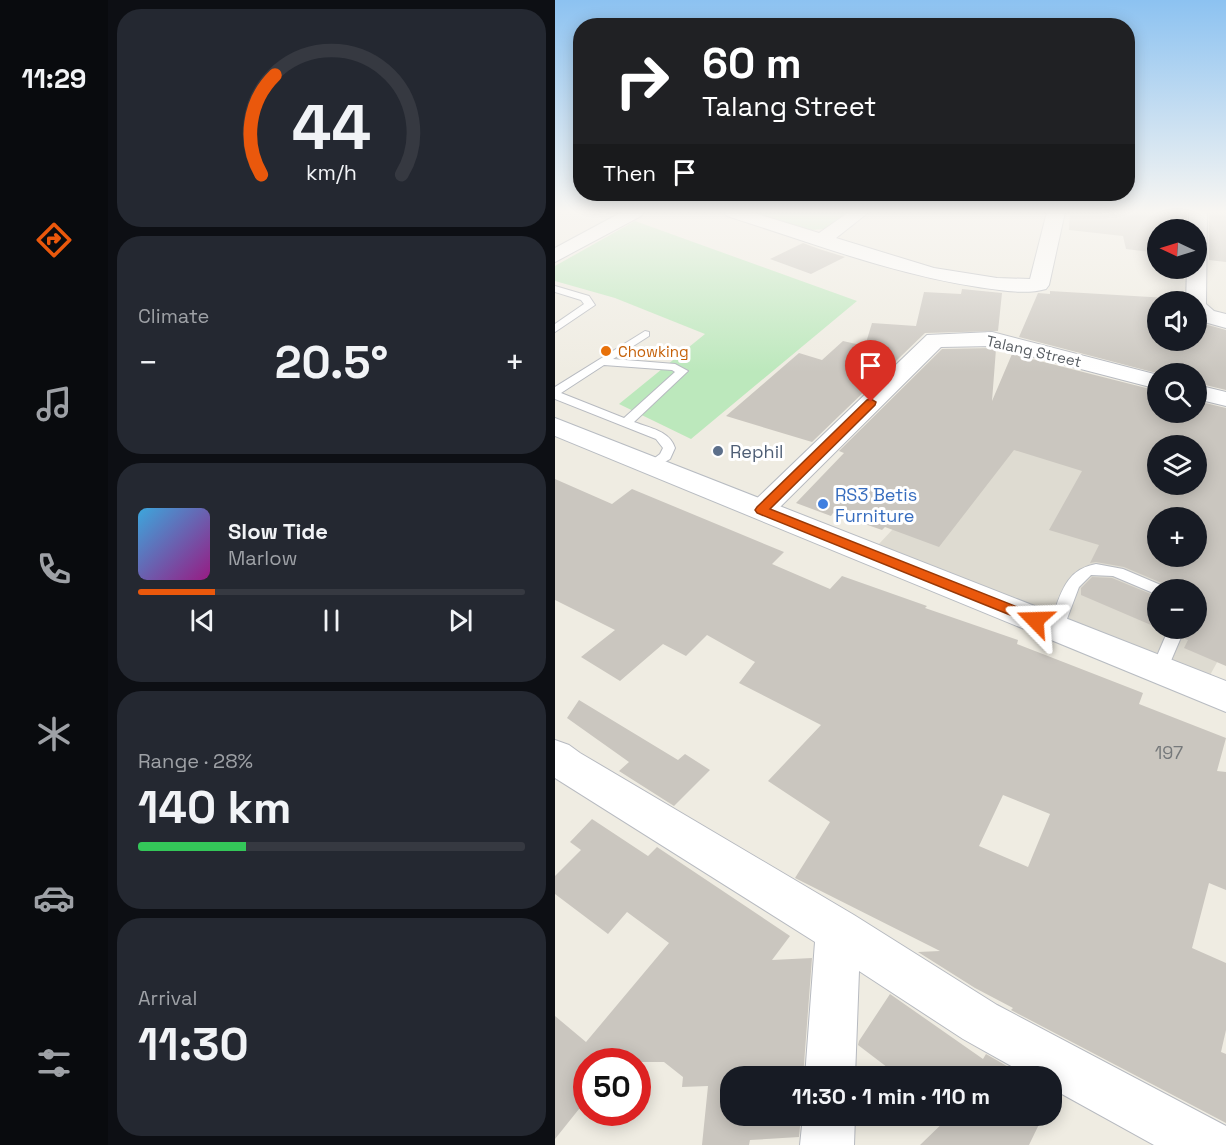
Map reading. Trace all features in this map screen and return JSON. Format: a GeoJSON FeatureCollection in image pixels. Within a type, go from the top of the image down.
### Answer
{"type":"FeatureCollection","features":[{"type":"Feature","properties":{"kind":"main road"},"geometry":{"type":"LineString","coordinates":[[555,426],[1226,697]]}},
{"type":"Feature","properties":{"kind":"street"},"geometry":{"type":"LineString","coordinates":[[904,265],[931,274],[997,284],[1039,285],[1044,265]]}},
{"type":"Feature","properties":{"kind":"street"},"geometry":{"type":"LineString","coordinates":[[1197,265],[1197,291]]}},
{"type":"Feature","properties":{"kind":"street"},"geometry":{"type":"LineString","coordinates":[[1207,315],[1226,321]]}},
{"type":"Feature","properties":{"kind":"street","name":"Talang Street"},"geometry":{"type":"LineString","coordinates":[[761,510],[935,340],[992,339],[1147,379]]}},
{"type":"Feature","properties":{"kind":"street"},"geometry":{"type":"LineString","coordinates":[[1207,394],[1226,399]]}},
{"type":"Feature","properties":{"kind":"street"},"geometry":{"type":"LineString","coordinates":[[555,756],[566,765],[838,931],[980,1022],[1207,1145]]}},
{"type":"Feature","properties":{"kind":"street"},"geometry":{"type":"LineString","coordinates":[[831,1066],[838,931]]}},
{"type":"Feature","properties":{"kind":"street"},"geometry":{"type":"LineString","coordinates":[[827,1145],[828,1126]]}},
{"type":"Feature","properties":{"kind":"lane"},"geometry":{"type":"LineString","coordinates":[[555,290],[585,298],[590,305],[555,329]]}},
{"type":"Feature","properties":{"kind":"lane"},"geometry":{"type":"LineString","coordinates":[[555,394],[645,334]]}},
{"type":"Feature","properties":{"kind":"lane"},"geometry":{"type":"LineString","coordinates":[[604,362],[675,367],[682,371],[626,423]]}},
{"type":"Feature","properties":{"kind":"lane"},"geometry":{"type":"LineString","coordinates":[[555,394],[660,436],[667,442],[669,448],[665,456],[651,466]]}},
{"type":"Feature","properties":{"kind":"lane"},"geometry":{"type":"LineString","coordinates":[[1056,628],[1077,578],[1086,570],[1098,568],[1110,570],[1147,585]]}},
{"type":"Feature","properties":{"kind":"lane"},"geometry":{"type":"LineString","coordinates":[[1159,670],[1172,639]]}},
{"type":"Feature","properties":{"kind":"shaded area"},"geometry":{"type":"Polygon","coordinates":[[[1027,386],[1182,435],[1147,435],[1147,495],[1207,495],[1207,443],[1226,449],[1226,646],[1209,677],[878,545],[1027,386]]]}},
{"type":"Feature","properties":{"kind":"green space"},"geometry":{"type":"Polygon","coordinates":[[[758,265],[857,301],[691,439],[619,404],[705,334],[615,298],[555,281],[555,266],[758,265]]]}},
{"type":"Feature","properties":{"kind":"building"},"geometry":{"type":"Polygon","coordinates":[[[788,265],[828,265],[811,274],[788,265]]]}},
{"type":"Feature","properties":{"kind":"building"},"geometry":{"type":"Polygon","coordinates":[[[962,289],[1002,293],[998,331],[925,333],[812,442],[726,416],[799,353],[822,360],[843,341],[865,346],[872,323],[916,326],[924,292],[961,294],[962,289]]]}},
{"type":"Feature","properties":{"kind":"building"},"geometry":{"type":"Polygon","coordinates":[[[1050,291],[1147,297],[1147,351],[1207,351],[1207,325],[1226,330],[1226,390],[1207,385],[1207,363],[1147,363],[1147,371],[1019,337],[1038,293],[1050,294],[1050,291]]]}},
{"type":"Feature","properties":{"kind":"building"},"geometry":{"type":"Polygon","coordinates":[[[942,349],[996,349],[992,401],[1012,354],[1147,388],[1147,423],[1207,423],[1207,403],[1226,408],[1226,666],[1184,648],[1188,640],[1186,639],[1207,639],[1207,579],[1152,579],[1124,567],[1090,563],[1099,545],[1049,530],[1082,471],[1014,450],[939,547],[885,527],[882,530],[833,513],[831,516],[796,503],[844,453],[839,451],[942,349]]]}},
{"type":"Feature","properties":{"kind":"building"},"geometry":{"type":"Polygon","coordinates":[[[555,479],[612,504],[632,489],[784,552],[772,564],[830,589],[842,576],[1018,640],[1017,644],[1143,693],[1139,704],[1226,738],[1217,771],[1226,772],[1226,890],[1209,883],[1192,948],[1226,963],[1226,1030],[1221,1052],[1226,1054],[1226,1123],[1011,1010],[1013,1008],[975,988],[918,952],[940,951],[795,878],[830,822],[768,781],[821,725],[739,683],[755,662],[707,635],[686,656],[663,644],[620,681],[581,657],[615,630],[555,600],[555,479]],[[1003,795],[979,846],[1028,867],[1050,814],[1003,795]]]}},
{"type":"Feature","properties":{"kind":"building"},"geometry":{"type":"Polygon","coordinates":[[[1092,577],[1112,578],[1147,592],[1147,623],[1081,595],[1081,588],[1092,577]]]}},
{"type":"Feature","properties":{"kind":"building"},"geometry":{"type":"Polygon","coordinates":[[[579,700],[678,760],[685,754],[710,770],[674,806],[619,771],[629,762],[567,718],[579,700]]]}},
{"type":"Feature","properties":{"kind":"building"},"geometry":{"type":"Polygon","coordinates":[[[592,819],[648,856],[657,847],[790,936],[772,960],[812,958],[804,1066],[720,1066],[720,1126],[800,1126],[799,1137],[750,1140],[749,1145],[702,1145],[708,1086],[682,1087],[683,1077],[664,1062],[651,1062],[651,1048],[573,1048],[573,1116],[555,1139],[555,1016],[586,1042],[669,943],[627,912],[608,934],[555,894],[555,876],[581,850],[570,842],[592,819]]]}},
{"type":"Feature","properties":{"kind":"building"},"geometry":{"type":"Polygon","coordinates":[[[890,994],[983,1059],[986,1054],[1007,1066],[886,1066],[858,1045],[890,994]]]}},
{"type":"Feature","properties":{"kind":"building"},"geometry":{"type":"Polygon","coordinates":[[[940,1126],[1038,1126],[1029,1145],[920,1145],[940,1126]]]}},
{"type":"Feature","properties":{"kind":"place","name":"Chowking"},"geometry":{"type":"Point","coordinates":[606,351]}},
{"type":"Feature","properties":{"kind":"place","name":"Rephil"},"geometry":{"type":"Point","coordinates":[718,451]}},
{"type":"Feature","properties":{"kind":"place","name":"RS3 Betis Furniture"},"geometry":{"type":"Point","coordinates":[823,504]}},
{"type":"Feature","properties":{"kind":"route"},"geometry":{"type":"LineString","coordinates":[[871,402],[761,510],[1035,620]]}}]}
